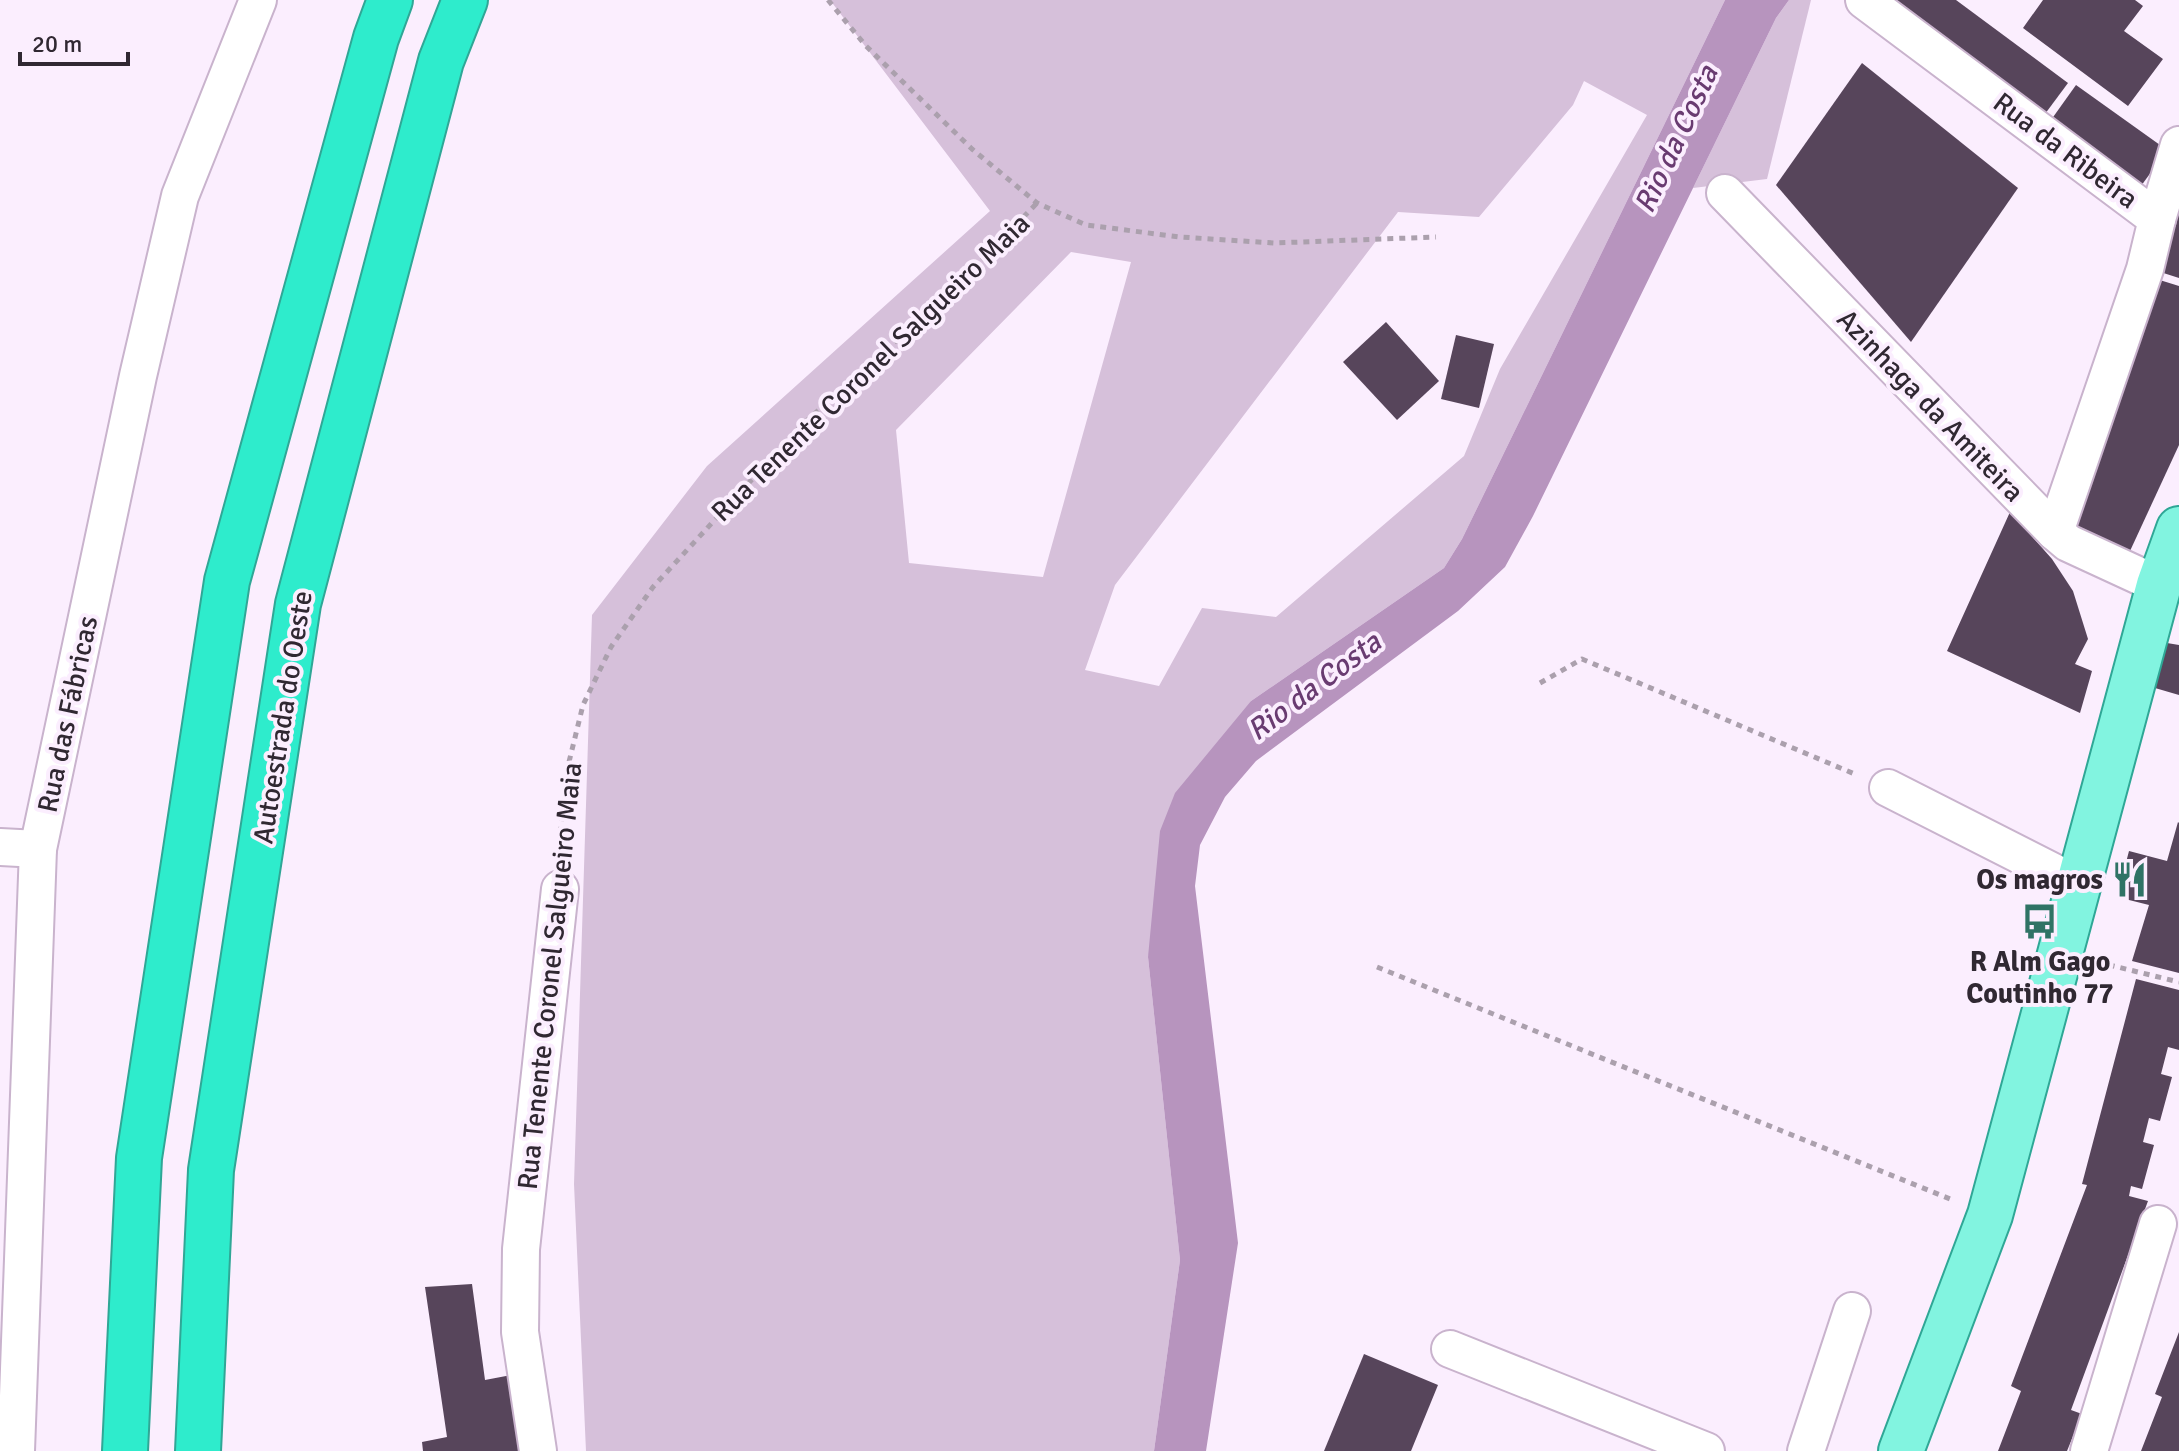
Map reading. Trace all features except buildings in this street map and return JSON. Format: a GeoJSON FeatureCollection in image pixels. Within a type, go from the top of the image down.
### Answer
{"type":"FeatureCollection","features":[{"type":"Feature","properties":{"kind":"highway"},"geometry":{"type":"LineString","coordinates":[[125,1451],[139,1158],[227,581],[376,38],[390,0]]}},
{"type":"Feature","properties":{"kind":"highway","name":"Autoestrada do Oeste"},"geometry":{"type":"LineString","coordinates":[[198,1451],[211,1170],[298,604],[441,61],[465,0]]}},
{"type":"Feature","properties":{"kind":"main road"},"geometry":{"type":"LineString","coordinates":[[1901,1451],[1990,1215],[2159,585],[2179,529]]}},
{"type":"Feature","properties":{"kind":"street","name":"Rua das Fábricas"},"geometry":{"type":"LineString","coordinates":[[11,1438],[38,849],[138,376],[180,196],[258,0]]}},
{"type":"Feature","properties":{"kind":"street","name":"Rua da Ribeira"},"geometry":{"type":"LineString","coordinates":[[1864,0],[2157,219],[2145,269],[2055,532]]}},
{"type":"Feature","properties":{"kind":"street"},"geometry":{"type":"LineString","coordinates":[[2157,219],[2179,145]]}},
{"type":"Feature","properties":{"kind":"street","name":"Azinhaga da Amiteira"},"geometry":{"type":"LineString","coordinates":[[1725,193],[2055,532],[2068,543],[2159,585]]}},
{"type":"Feature","properties":{"kind":"street"},"geometry":{"type":"LineString","coordinates":[[1888,788],[2079,885]]}},
{"type":"Feature","properties":{"kind":"street"},"geometry":{"type":"LineString","coordinates":[[0,847],[38,849]]}},
{"type":"Feature","properties":{"kind":"street","name":"Rua Tenente Coronel Salgueiro Maia"},"geometry":{"type":"LineString","coordinates":[[538,1451],[520,1332],[521,1249],[560,889]]}},
{"type":"Feature","properties":{"kind":"street"},"geometry":{"type":"LineString","coordinates":[[2089,1451],[2158,1224]]}},
{"type":"Feature","properties":{"kind":"street"},"geometry":{"type":"LineString","coordinates":[[1806,1451],[1852,1311]]}},
{"type":"Feature","properties":{"kind":"street"},"geometry":{"type":"LineString","coordinates":[[1450,1349],[1706,1451]]}},
{"type":"Feature","properties":{"kind":"path","name":"Rua Tenente Coronel Salgueiro Maia"},"geometry":{"type":"LineString","coordinates":[[560,889],[560,834],[568,766],[583,705],[611,647],[645,599],[723,509],[803,424],[955,288],[1037,203],[972,149],[866,46],[828,0]]}},
{"type":"Feature","properties":{"kind":"path"},"geometry":{"type":"LineString","coordinates":[[1037,203],[1086,225],[1180,237],[1274,243],[1436,237]]}},
{"type":"Feature","properties":{"kind":"path"},"geometry":{"type":"LineString","coordinates":[[1540,683],[1582,659],[1888,788]]}},
{"type":"Feature","properties":{"kind":"path"},"geometry":{"type":"LineString","coordinates":[[1377,967],[1990,1215]]}},
{"type":"Feature","properties":{"kind":"path"},"geometry":{"type":"LineString","coordinates":[[2135,971],[2179,982]]}},
{"type":"Feature","properties":{"kind":"shaded area"},"geometry":{"type":"Polygon","coordinates":[[[830,0],[1725,0],[1462,539],[1444,568],[1251,701],[1148,957],[1180,1260],[1154,1451],[586,1451],[574,1184],[592,615],[707,466],[990,211],[830,0]],[[1584,81],[1573,105],[1479,217],[1398,212],[1115,585],[1085,670],[1159,686],[1202,608],[1276,617],[1464,456],[1500,369],[1647,115],[1584,81]],[[1071,252],[896,430],[909,563],[1043,577],[1131,262],[1071,252]]]}},
{"type":"Feature","properties":{"kind":"shaded area"},"geometry":{"type":"Polygon","coordinates":[[[1789,0],[1811,0],[1767,179],[1693,188],[1776,18],[1789,0]]]}},
{"type":"Feature","properties":{"kind":"water","name":"Rio da Costa"},"geometry":{"type":"Polygon","coordinates":[[[1725,0],[1789,0],[1776,18],[1533,516],[1505,567],[1458,611],[1256,761],[1225,797],[1200,845],[1195,886],[1238,1243],[1206,1451],[1154,1451],[1180,1260],[1148,957],[1160,831],[1175,793],[1251,701],[1444,568],[1462,539],[1725,0]]]}},
{"type":"Feature","properties":{"kind":"place","name":"Os magros"},"geometry":{"type":"Point","coordinates":[2129,879]}},
{"type":"Feature","properties":{"kind":"place","name":"R Alm Gago Coutinho 77"},"geometry":{"type":"Point","coordinates":[2040,921]}}]}
